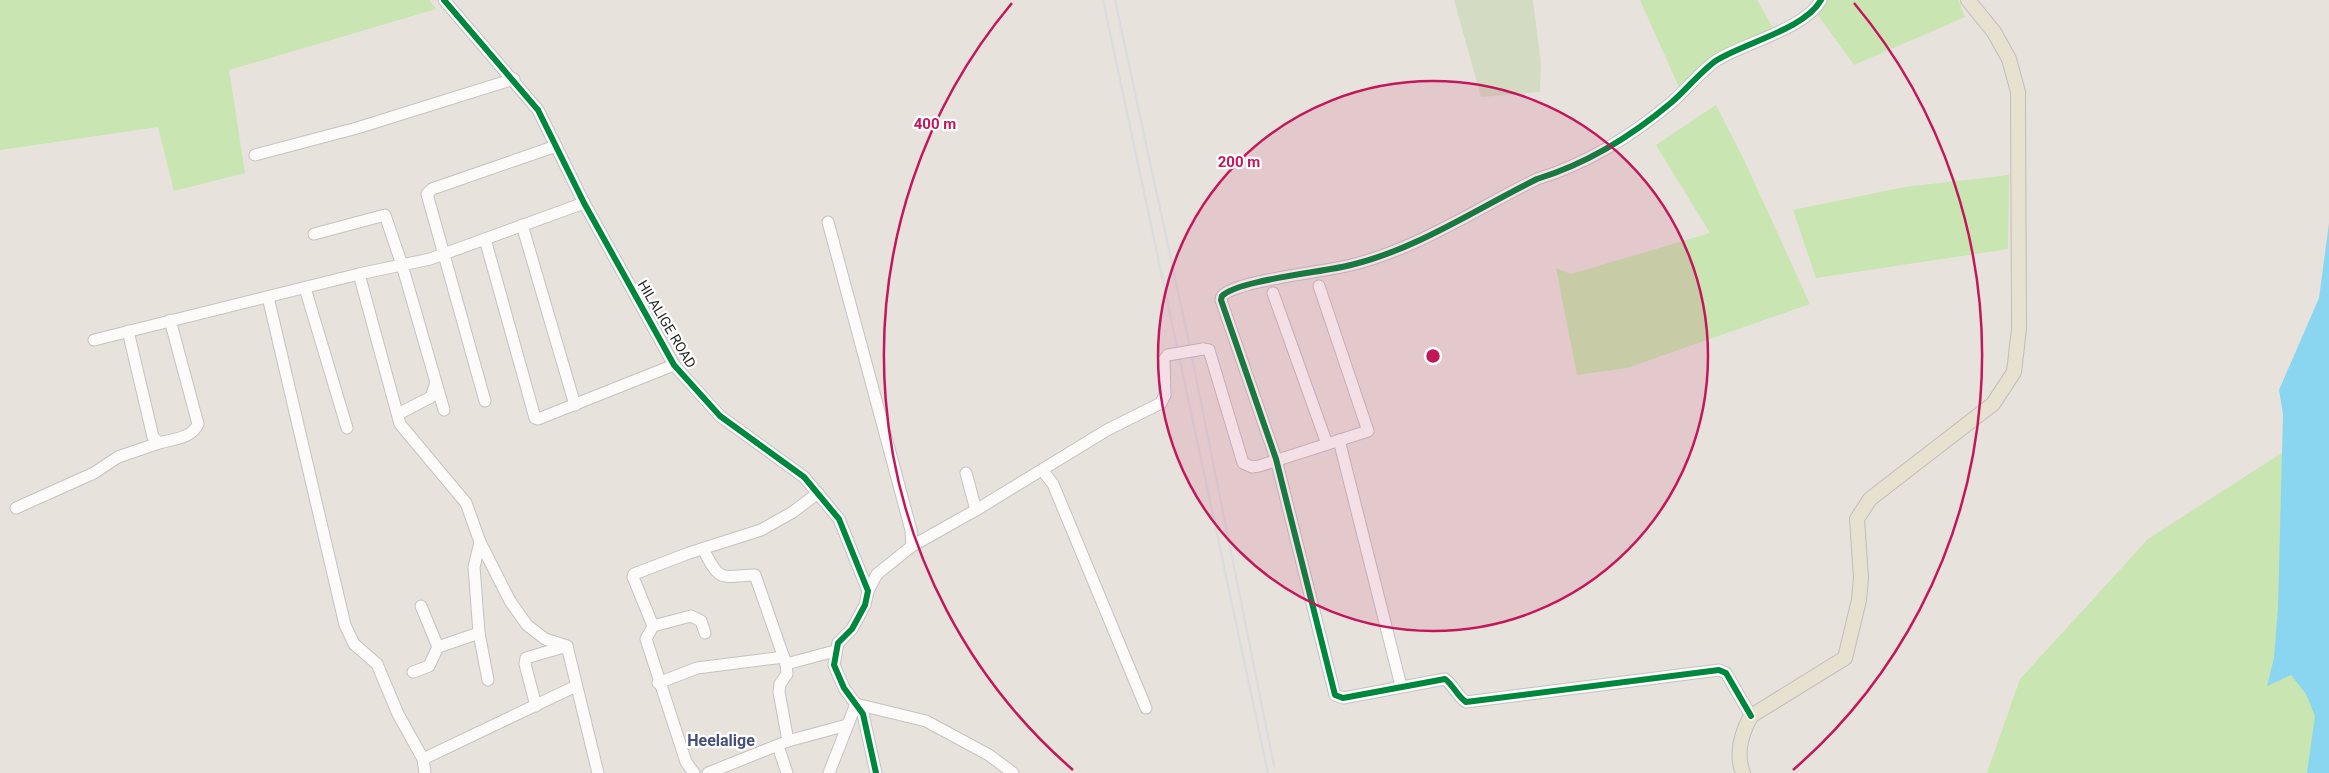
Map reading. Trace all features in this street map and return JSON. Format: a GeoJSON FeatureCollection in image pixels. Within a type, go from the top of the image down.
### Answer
{"type":"FeatureCollection","features":[{"type":"Feature","properties":{"kind":"main road"},"geometry":{"type":"LineString","coordinates":[[1743,773],[1738,760],[1744,728],[1751,716],[1844,658],[1859,600],[1861,578],[1856,519],[1870,499],[1992,404],[2014,372],[2018,329],[2018,92],[2009,59],[1994,32],[1968,0]]}},
{"type":"Feature","properties":{"kind":"street","name":"HILALIGE ROAD"},"geometry":{"type":"LineString","coordinates":[[444,0],[514,79],[538,110],[584,204],[674,365],[720,416],[804,477],[818,493],[838,519],[868,591]]}},
{"type":"Feature","properties":{"kind":"street"},"geometry":{"type":"LineString","coordinates":[[1751,716],[1723,670],[1466,702],[1460,698],[1453,685],[1445,679],[1343,698],[1335,695],[1276,459],[1221,300],[1224,293],[1269,280],[1350,266],[1394,253],[1537,179],[1558,172],[1600,152],[1658,113],[1716,61],[1774,34],[1816,8],[1821,0]]}},
{"type":"Feature","properties":{"kind":"street"},"geometry":{"type":"LineString","coordinates":[[255,155],[357,128],[514,79]]}},
{"type":"Feature","properties":{"kind":"street"},"geometry":{"type":"LineString","coordinates":[[485,401],[427,200],[427,194],[432,189],[556,146]]}},
{"type":"Feature","properties":{"kind":"street"},"geometry":{"type":"LineString","coordinates":[[94,340],[444,254],[584,204]]}},
{"type":"Feature","properties":{"kind":"street"},"geometry":{"type":"LineString","coordinates":[[314,234],[383,214],[386,218],[402,265],[444,410]]}},
{"type":"Feature","properties":{"kind":"street"},"geometry":{"type":"LineString","coordinates":[[828,222],[908,521],[912,546]]}},
{"type":"Feature","properties":{"kind":"street"},"geometry":{"type":"LineString","coordinates":[[522,225],[575,405]]}},
{"type":"Feature","properties":{"kind":"street"},"geometry":{"type":"LineString","coordinates":[[484,239],[533,415],[538,419],[674,365]]}},
{"type":"Feature","properties":{"kind":"street"},"geometry":{"type":"LineString","coordinates":[[359,274],[400,424],[466,503],[480,542],[510,601],[527,625],[545,639],[566,646]]}},
{"type":"Feature","properties":{"kind":"street"},"geometry":{"type":"LineString","coordinates":[[876,773],[863,714],[844,688],[834,665],[835,651],[838,643],[852,629],[865,605],[868,591],[877,574],[912,546],[976,510],[1107,430],[1161,403],[1165,394],[1164,360],[1168,355],[1203,349],[1208,350],[1243,463],[1252,467],[1368,431],[1319,286]]}},
{"type":"Feature","properties":{"kind":"street"},"geometry":{"type":"LineString","coordinates":[[305,288],[347,428]]}},
{"type":"Feature","properties":{"kind":"street"},"geometry":{"type":"LineString","coordinates":[[1273,293],[1328,444]]}},
{"type":"Feature","properties":{"kind":"street"},"geometry":{"type":"LineString","coordinates":[[268,297],[345,625],[354,644],[377,664],[398,714],[423,759],[425,773]]}},
{"type":"Feature","properties":{"kind":"street"},"geometry":{"type":"LineString","coordinates":[[16,508],[88,477],[118,457],[159,443],[188,436],[194,431],[198,424],[170,320]]}},
{"type":"Feature","properties":{"kind":"street"},"geometry":{"type":"LineString","coordinates":[[128,331],[153,437],[159,443]]}},
{"type":"Feature","properties":{"kind":"street"},"geometry":{"type":"LineString","coordinates":[[398,414],[431,397],[436,383]]}},
{"type":"Feature","properties":{"kind":"street"},"geometry":{"type":"LineString","coordinates":[[1339,440],[1401,686]]}},
{"type":"Feature","properties":{"kind":"street"},"geometry":{"type":"LineString","coordinates":[[1042,470],[1053,484],[1146,708]]}},
{"type":"Feature","properties":{"kind":"street"},"geometry":{"type":"LineString","coordinates":[[966,473],[976,510]]}},
{"type":"Feature","properties":{"kind":"street"},"geometry":{"type":"LineString","coordinates":[[653,626],[633,577],[634,574],[761,530],[793,512],[818,493]]}},
{"type":"Feature","properties":{"kind":"street"},"geometry":{"type":"LineString","coordinates":[[480,542],[474,567],[479,633],[488,680]]}},
{"type":"Feature","properties":{"kind":"street"},"geometry":{"type":"LineString","coordinates":[[703,549],[715,572],[720,575],[755,575],[785,661],[787,674],[780,684],[779,692],[787,773]]}},
{"type":"Feature","properties":{"kind":"street"},"geometry":{"type":"LineString","coordinates":[[421,606],[438,647]]}},
{"type":"Feature","properties":{"kind":"street"},"geometry":{"type":"LineString","coordinates":[[694,773],[686,762],[658,683],[646,639],[653,626],[691,616],[701,621],[704,633]]}},
{"type":"Feature","properties":{"kind":"street"},"geometry":{"type":"LineString","coordinates":[[413,672],[429,666],[438,647],[479,633]]}},
{"type":"Feature","properties":{"kind":"street"},"geometry":{"type":"LineString","coordinates":[[536,706],[525,664],[526,658],[566,646]]}},
{"type":"Feature","properties":{"kind":"street"},"geometry":{"type":"LineString","coordinates":[[566,646],[598,773]]}},
{"type":"Feature","properties":{"kind":"street"},"geometry":{"type":"LineString","coordinates":[[658,683],[697,668],[785,661],[835,651]]}},
{"type":"Feature","properties":{"kind":"street"},"geometry":{"type":"LineString","coordinates":[[423,759],[576,686]]}},
{"type":"Feature","properties":{"kind":"street"},"geometry":{"type":"LineString","coordinates":[[827,772],[856,704]]}},
{"type":"Feature","properties":{"kind":"street"},"geometry":{"type":"LineString","coordinates":[[856,704],[926,721],[989,754],[1013,773]]}},
{"type":"Feature","properties":{"kind":"street"},"geometry":{"type":"LineString","coordinates":[[708,773],[783,744],[847,725]]}},
{"type":"Feature","properties":{"kind":"green space"},"geometry":{"type":"Polygon","coordinates":[[[0,0],[429,0],[436,9],[229,70],[245,173],[174,191],[158,127],[0,150],[0,0]]]}},
{"type":"Feature","properties":{"kind":"green space"},"geometry":{"type":"Polygon","coordinates":[[[1454,0],[1533,0],[1541,64],[1540,92],[1481,97],[1454,0]]]}},
{"type":"Feature","properties":{"kind":"green space"},"geometry":{"type":"Polygon","coordinates":[[[1640,0],[1757,0],[1773,28],[1714,55],[1679,87],[1640,0]]]}},
{"type":"Feature","properties":{"kind":"green space"},"geometry":{"type":"Polygon","coordinates":[[[1827,0],[1958,0],[1965,17],[1854,65],[1818,15],[1827,0]]]}},
{"type":"Feature","properties":{"kind":"green space"},"geometry":{"type":"Polygon","coordinates":[[[1716,105],[1744,160],[1810,304],[1627,368],[1577,375],[1556,268],[1571,274],[1710,233],[1656,145],[1716,105]]]}},
{"type":"Feature","properties":{"kind":"green space"},"geometry":{"type":"Polygon","coordinates":[[[2009,175],[2008,249],[1816,278],[1793,210],[1905,187],[2009,175]]]}},
{"type":"Feature","properties":{"kind":"green space"},"geometry":{"type":"Polygon","coordinates":[[[2322,427],[2329,773],[1987,773],[2020,679],[2148,539],[2322,427]]]}},
{"type":"Feature","properties":{"kind":"water"},"geometry":{"type":"Polygon","coordinates":[[[2329,223],[2329,773],[2307,773],[2315,716],[2306,694],[2291,675],[2267,686],[2274,658],[2278,608],[2283,414],[2279,390],[2319,298],[2329,223]]]}},
{"type":"Feature","properties":{"kind":"railway"},"geometry":{"type":"LineString","coordinates":[[1103,0],[1268,773]]}},
{"type":"Feature","properties":{"kind":"railway"},"geometry":{"type":"LineString","coordinates":[[1115,0],[1188,338],[1274,766]]}},
{"type":"Feature","properties":{"kind":"cycle path"},"geometry":{"type":"LineString","coordinates":[[444,0],[538,110],[584,203],[674,365],[720,416],[804,477],[839,519],[868,591],[865,605],[852,629],[838,643],[834,665],[844,688],[863,714],[876,773]]}},
{"type":"Feature","properties":{"kind":"cycle path"},"geometry":{"type":"LineString","coordinates":[[1751,716],[1726,673],[1719,670],[1466,702],[1445,679],[1343,698],[1335,695],[1276,459],[1221,300],[1222,296],[1231,290],[1245,285],[1339,268],[1399,249],[1423,239],[1537,179],[1591,157],[1625,137],[1657,114],[1717,60],[1802,19],[1821,0]]}},
{"type":"Feature","properties":{"kind":"district","name":"Heelalige"},"geometry":{"type":"Point","coordinates":[721,740]}}]}
